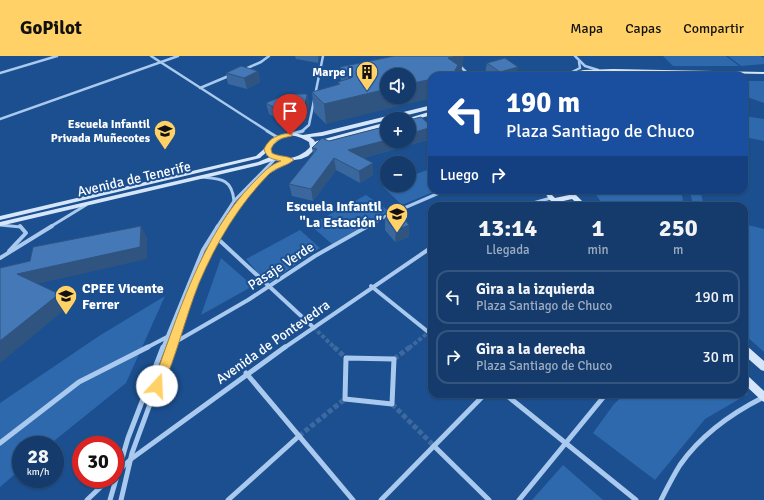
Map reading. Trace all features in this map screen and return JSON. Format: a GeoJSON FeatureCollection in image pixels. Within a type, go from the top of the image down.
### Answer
{"type":"FeatureCollection","features":[{"type":"Feature","properties":{"kind":"main road"},"geometry":{"type":"LineString","coordinates":[[584,72],[598,70],[709,72]]}},
{"type":"Feature","properties":{"kind":"main road"},"geometry":{"type":"LineString","coordinates":[[748,73],[764,73]]}},
{"type":"Feature","properties":{"kind":"main road"},"geometry":{"type":"LineString","coordinates":[[748,76],[764,77]]}},
{"type":"Feature","properties":{"kind":"main road"},"geometry":{"type":"LineString","coordinates":[[277,137],[322,134],[428,108]]}},
{"type":"Feature","properties":{"kind":"main road"},"geometry":{"type":"LineString","coordinates":[[416,117],[428,114]]}},
{"type":"Feature","properties":{"kind":"main road"},"geometry":{"type":"LineString","coordinates":[[267,149],[269,154],[275,158],[290,160],[306,155],[313,147],[326,140],[380,126]]}},
{"type":"Feature","properties":{"kind":"main road"},"geometry":{"type":"LineString","coordinates":[[304,136],[312,140],[313,147]]}},
{"type":"Feature","properties":{"kind":"main road","name":"Avenida de Tenerife"},"geometry":{"type":"LineString","coordinates":[[0,218],[258,157],[277,137]]}},
{"type":"Feature","properties":{"kind":"main road","name":"Avenida de Tenerife"},"geometry":{"type":"LineString","coordinates":[[0,224],[260,163],[275,158]]}},
{"type":"Feature","properties":{"kind":"main road"},"geometry":{"type":"LineString","coordinates":[[550,195],[566,199],[572,196],[579,202]]}},
{"type":"Feature","properties":{"kind":"main road"},"geometry":{"type":"LineString","coordinates":[[748,353],[764,367]]}},
{"type":"Feature","properties":{"kind":"main road"},"geometry":{"type":"LineString","coordinates":[[748,382],[764,397]]}},
{"type":"Feature","properties":{"kind":"street"},"geometry":{"type":"LineString","coordinates":[[0,73],[57,56]]}},
{"type":"Feature","properties":{"kind":"street"},"geometry":{"type":"LineString","coordinates":[[151,56],[277,137]]}},
{"type":"Feature","properties":{"kind":"street"},"geometry":{"type":"LineString","coordinates":[[0,119],[178,56]]}},
{"type":"Feature","properties":{"kind":"street"},"geometry":{"type":"LineString","coordinates":[[242,70],[262,62],[269,56]]}},
{"type":"Feature","properties":{"kind":"street"},"geometry":{"type":"LineString","coordinates":[[290,135],[299,133],[306,129],[309,125],[323,56]]}},
{"type":"Feature","properties":{"kind":"street"},"geometry":{"type":"LineString","coordinates":[[575,56],[579,62],[587,68],[598,70]]}},
{"type":"Feature","properties":{"kind":"street"},"geometry":{"type":"LineString","coordinates":[[455,61],[466,72]]}},
{"type":"Feature","properties":{"kind":"street"},"geometry":{"type":"LineString","coordinates":[[573,72],[580,68],[579,62]]}},
{"type":"Feature","properties":{"kind":"street"},"geometry":{"type":"LineString","coordinates":[[200,88],[235,73]]}},
{"type":"Feature","properties":{"kind":"street"},"geometry":{"type":"LineString","coordinates":[[124,450],[187,286],[203,250],[234,201],[275,158]]}},
{"type":"Feature","properties":{"kind":"street"},"geometry":{"type":"LineString","coordinates":[[121,500],[131,459],[194,284],[236,208],[269,170],[278,164],[290,160]]}},
{"type":"Feature","properties":{"kind":"street"},"geometry":{"type":"LineString","coordinates":[[198,177],[228,182],[232,187],[234,201]]}},
{"type":"Feature","properties":{"kind":"street","name":"Pasaje Verde"},"geometry":{"type":"LineString","coordinates":[[172,344],[270,287],[315,256],[382,219],[437,194]]}},
{"type":"Feature","properties":{"kind":"street"},"geometry":{"type":"LineString","coordinates":[[532,202],[550,195]]}},
{"type":"Feature","properties":{"kind":"street"},"geometry":{"type":"LineString","coordinates":[[0,258],[88,204]]}},
{"type":"Feature","properties":{"kind":"street"},"geometry":{"type":"LineString","coordinates":[[0,224],[20,226],[26,233],[5,255]]}},
{"type":"Feature","properties":{"kind":"street"},"geometry":{"type":"LineString","coordinates":[[218,239],[313,327]]}},
{"type":"Feature","properties":{"kind":"street","name":"Avenida de Pontevedra"},"geometry":{"type":"LineString","coordinates":[[124,466],[246,374],[371,286],[428,249]]}},
{"type":"Feature","properties":{"kind":"street"},"geometry":{"type":"LineString","coordinates":[[371,286],[428,330]]}},
{"type":"Feature","properties":{"kind":"street"},"geometry":{"type":"LineString","coordinates":[[0,443],[79,382],[168,337]]}},
{"type":"Feature","properties":{"kind":"street"},"geometry":{"type":"LineString","coordinates":[[346,358],[394,359],[392,404],[345,399],[346,358]]}},
{"type":"Feature","properties":{"kind":"street"},"geometry":{"type":"LineString","coordinates":[[246,374],[352,500]]}},
{"type":"Feature","properties":{"kind":"street"},"geometry":{"type":"LineString","coordinates":[[661,500],[683,460],[712,430],[741,408],[764,397]]}},
{"type":"Feature","properties":{"kind":"street"},"geometry":{"type":"LineString","coordinates":[[381,500],[481,398]]}},
{"type":"Feature","properties":{"kind":"street"},"geometry":{"type":"LineString","coordinates":[[510,398],[636,500]]}},
{"type":"Feature","properties":{"kind":"street"},"geometry":{"type":"LineString","coordinates":[[519,500],[603,398]]}},
{"type":"Feature","properties":{"kind":"street"},"geometry":{"type":"LineString","coordinates":[[228,500],[299,436]]}},
{"type":"Feature","properties":{"kind":"street"},"geometry":{"type":"LineString","coordinates":[[434,446],[489,500]]}},
{"type":"Feature","properties":{"kind":"street"},"geometry":{"type":"LineString","coordinates":[[87,500],[100,488]]}},
{"type":"Feature","properties":{"kind":"street"},"geometry":{"type":"LineString","coordinates":[[110,500],[113,488]]}},
{"type":"Feature","properties":{"kind":"shaded area"},"geometry":{"type":"Polygon","coordinates":[[[663,56],[726,56],[739,66],[673,66],[663,56]]]}},
{"type":"Feature","properties":{"kind":"shaded area"},"geometry":{"type":"Polygon","coordinates":[[[728,56],[760,56],[764,58],[764,64],[741,66],[728,56]]]}},
{"type":"Feature","properties":{"kind":"shaded area"},"geometry":{"type":"Polygon","coordinates":[[[748,81],[764,81],[764,103],[748,97],[748,81]]]}},
{"type":"Feature","properties":{"kind":"shaded area"},"geometry":{"type":"Polygon","coordinates":[[[748,117],[764,119],[764,141],[748,138],[748,117]]]}},
{"type":"Feature","properties":{"kind":"shaded area"},"geometry":{"type":"Polygon","coordinates":[[[428,170],[428,194],[402,205],[388,192],[416,192],[416,174],[428,170]]]}},
{"type":"Feature","properties":{"kind":"shaded area"},"geometry":{"type":"Polygon","coordinates":[[[596,194],[682,194],[683,202],[601,202],[596,194]]]}},
{"type":"Feature","properties":{"kind":"shaded area"},"geometry":{"type":"Polygon","coordinates":[[[690,194],[701,194],[703,202],[693,202],[690,194]]]}},
{"type":"Feature","properties":{"kind":"shaded area"},"geometry":{"type":"Polygon","coordinates":[[[366,195],[389,211],[332,244],[310,225],[366,195]]]}},
{"type":"Feature","properties":{"kind":"shaded area"},"geometry":{"type":"Polygon","coordinates":[[[748,225],[764,229],[764,352],[748,338],[748,225]]]}},
{"type":"Feature","properties":{"kind":"shaded area"},"geometry":{"type":"Polygon","coordinates":[[[300,230],[320,248],[267,284],[246,259],[300,230]]]}},
{"type":"Feature","properties":{"kind":"shaded area"},"geometry":{"type":"Polygon","coordinates":[[[221,258],[253,286],[201,315],[221,258]]]}},
{"type":"Feature","properties":{"kind":"shaded area"},"geometry":{"type":"Polygon","coordinates":[[[165,296],[126,383],[60,436],[12,436],[12,477],[0,487],[0,403],[99,336],[165,296]]]}},
{"type":"Feature","properties":{"kind":"shaded area"},"geometry":{"type":"Polygon","coordinates":[[[621,398],[741,398],[705,419],[655,480],[593,433],[614,404],[621,398]]]}},
{"type":"Feature","properties":{"kind":"shaded area"},"geometry":{"type":"Polygon","coordinates":[[[563,465],[603,500],[532,500],[563,465]]]}},
{"type":"Feature","properties":{"kind":"building"},"geometry":{"type":"Polygon","coordinates":[[[394,56],[457,56],[448,58],[458,65],[454,72],[428,72],[428,80],[416,82],[416,68],[380,68],[380,91],[324,104],[312,92],[340,84],[338,82],[351,78],[340,67],[394,56]]]}},
{"type":"Feature","properties":{"kind":"building"},"geometry":{"type":"Polygon","coordinates":[[[505,58],[518,67],[500,72],[487,63],[505,58]]]}},
{"type":"Feature","properties":{"kind":"building"},"geometry":{"type":"Polygon","coordinates":[[[241,66],[258,71],[244,78],[226,73],[241,66]]]}},
{"type":"Feature","properties":{"kind":"building"},"geometry":{"type":"Polygon","coordinates":[[[287,94],[307,94],[304,109],[288,114],[266,103],[287,94]]]}},
{"type":"Feature","properties":{"kind":"building"},"geometry":{"type":"Polygon","coordinates":[[[421,117],[428,123],[428,128],[416,132],[416,118],[421,117]]]}},
{"type":"Feature","properties":{"kind":"building"},"geometry":{"type":"Polygon","coordinates":[[[380,128],[380,142],[348,150],[373,163],[359,171],[334,158],[311,189],[289,184],[317,149],[312,148],[322,138],[329,141],[380,128]]]}},
{"type":"Feature","properties":{"kind":"building"},"geometry":{"type":"Polygon","coordinates":[[[399,213],[409,225],[396,230],[385,218],[399,213]]]}},
{"type":"Feature","properties":{"kind":"building"},"geometry":{"type":"Polygon","coordinates":[[[141,226],[140,247],[17,274],[59,294],[0,341],[0,268],[30,261],[33,247],[141,226]]]}},
{"type":"Feature","properties":{"kind":"tunnel"},"geometry":{"type":"LineString","coordinates":[[313,327],[335,348]]}},
{"type":"Feature","properties":{"kind":"tunnel"},"geometry":{"type":"LineString","coordinates":[[409,348],[428,333]]}},
{"type":"Feature","properties":{"kind":"tunnel"},"geometry":{"type":"LineString","coordinates":[[334,347],[346,358]]}},
{"type":"Feature","properties":{"kind":"tunnel"},"geometry":{"type":"LineString","coordinates":[[394,359],[410,347]]}},
{"type":"Feature","properties":{"kind":"tunnel"},"geometry":{"type":"LineString","coordinates":[[299,436],[345,399]]}},
{"type":"Feature","properties":{"kind":"tunnel"},"geometry":{"type":"LineString","coordinates":[[392,404],[434,446]]}},
{"type":"Feature","properties":{"kind":"place","name":"Marpe I"},"geometry":{"type":"Point","coordinates":[367,92]}},
{"type":"Feature","properties":{"kind":"place","name":"Escuela Infantil Privada Muñecotes"},"geometry":{"type":"Point","coordinates":[165,150]}},
{"type":"Feature","properties":{"kind":"place","name":"Escuela Infantil \"La Estación\""},"geometry":{"type":"Point","coordinates":[397,234]}},
{"type":"Feature","properties":{"kind":"place","name":"CPEE Vicente Ferrer"},"geometry":{"type":"Point","coordinates":[66,316]}},
{"type":"Feature","properties":{"kind":"route"},"geometry":{"type":"LineString","coordinates":[[157,386],[194,284],[211,250],[236,208],[252,188],[269,170],[278,164],[290,160],[274,158],[269,154],[267,149],[277,137],[290,135]]}}]}
